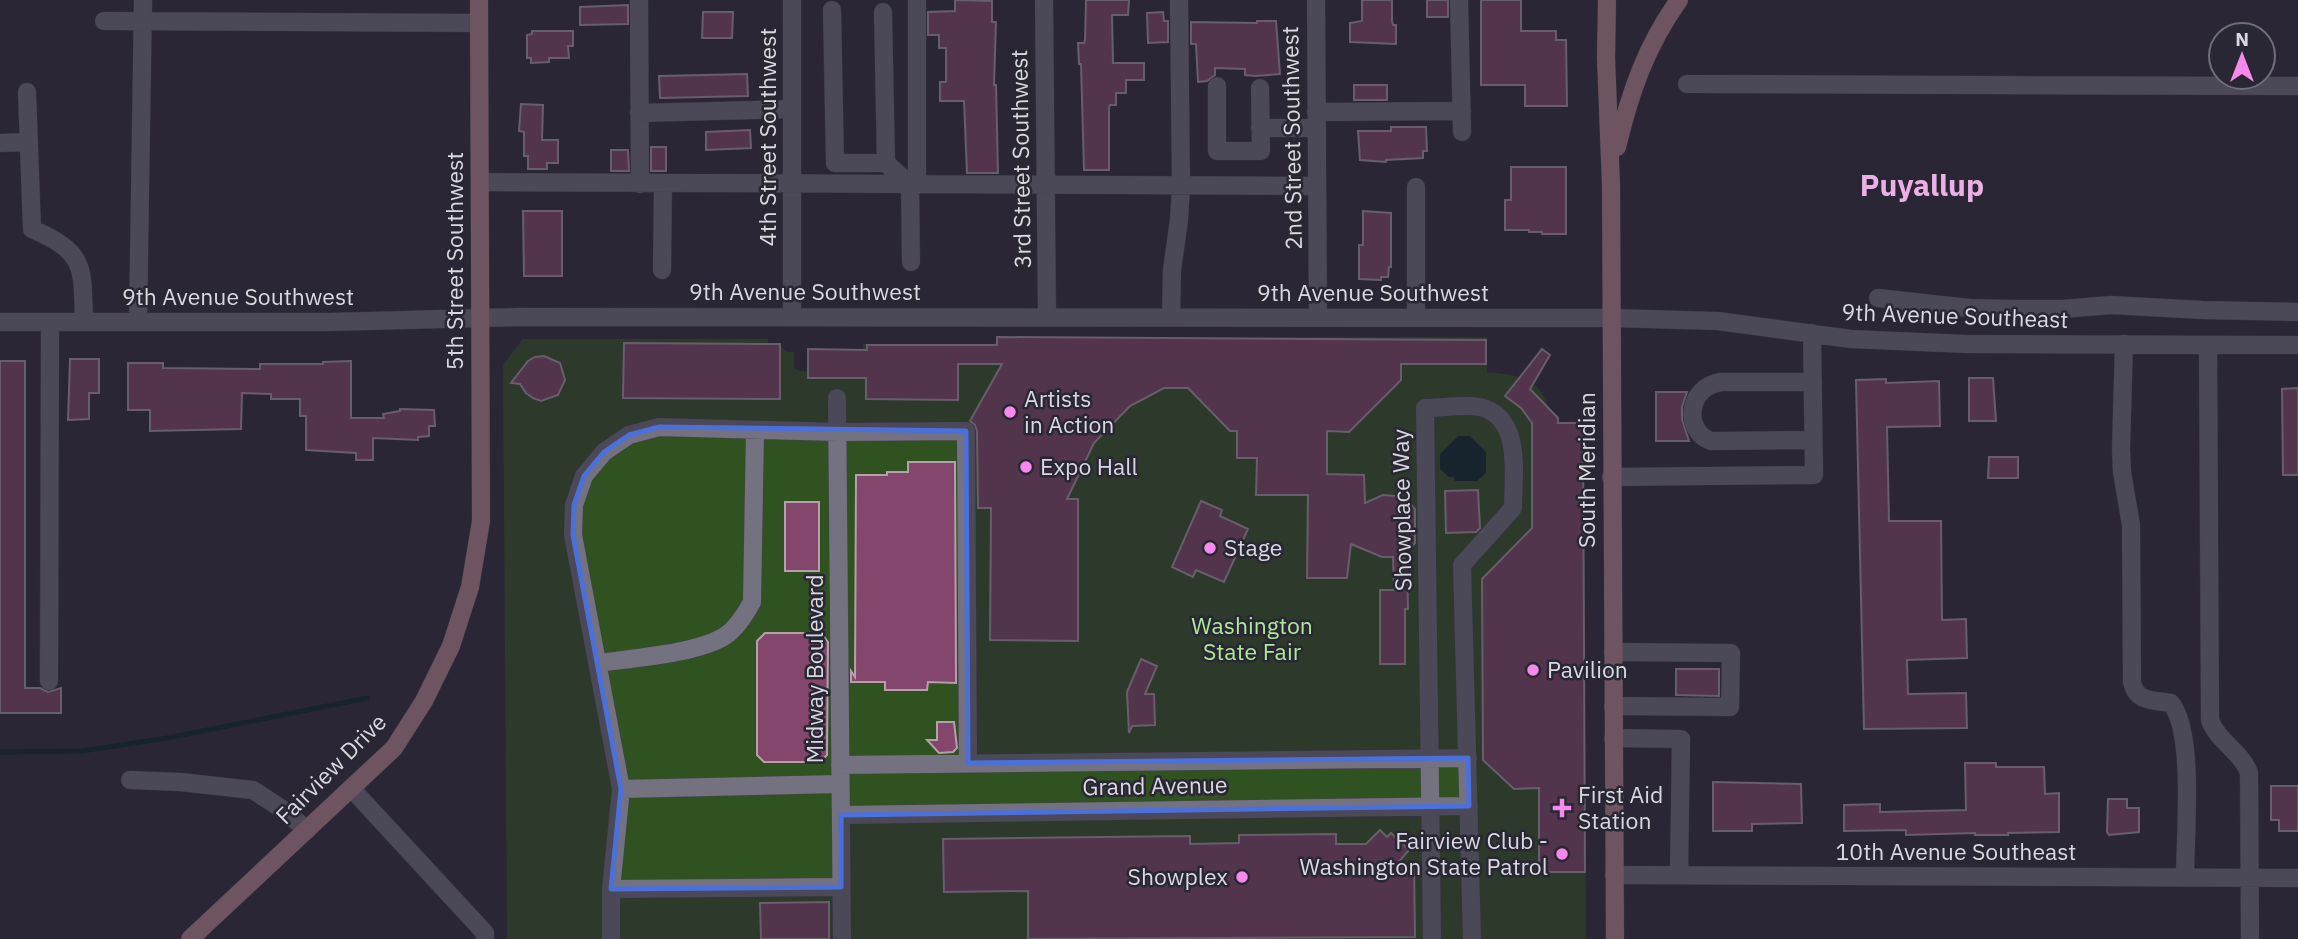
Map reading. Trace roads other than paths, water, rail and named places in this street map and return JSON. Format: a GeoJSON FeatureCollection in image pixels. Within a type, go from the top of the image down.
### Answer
{"type":"FeatureCollection","features":[{"type":"Feature","properties":{"kind":"main road","name":"5th Street Southwest"},"geometry":{"type":"LineString","coordinates":[[479,0],[481,522]]}},
{"type":"Feature","properties":{"kind":"main road","name":"South Meridian"},"geometry":{"type":"LineString","coordinates":[[1607,0],[1606,58],[1611,185],[1615,939]]}},
{"type":"Feature","properties":{"kind":"main road"},"geometry":{"type":"LineString","coordinates":[[1611,185],[1614,159],[1631,92],[1650,46],[1679,0]]}},
{"type":"Feature","properties":{"kind":"main road","name":"Fairview Drive"},"geometry":{"type":"LineString","coordinates":[[190,939],[394,748],[424,701],[451,646],[470,587],[481,522]]}},
{"type":"Feature","properties":{"kind":"street"},"geometry":{"type":"LineString","coordinates":[[138,321],[143,0]]}},
{"type":"Feature","properties":{"kind":"street"},"geometry":{"type":"LineString","coordinates":[[639,0],[640,184]]}},
{"type":"Feature","properties":{"kind":"street","name":"4th Street Southwest"},"geometry":{"type":"LineString","coordinates":[[792,0],[792,317]]}},
{"type":"Feature","properties":{"kind":"street"},"geometry":{"type":"LineString","coordinates":[[911,262],[917,0]]}},
{"type":"Feature","properties":{"kind":"street","name":"3rd Street Southwest"},"geometry":{"type":"LineString","coordinates":[[1044,0],[1047,317]]}},
{"type":"Feature","properties":{"kind":"street"},"geometry":{"type":"LineString","coordinates":[[1171,317],[1172,270],[1181,186],[1179,0]]}},
{"type":"Feature","properties":{"kind":"street","name":"2nd Street Southwest"},"geometry":{"type":"LineString","coordinates":[[1316,0],[1318,317]]}},
{"type":"Feature","properties":{"kind":"street"},"geometry":{"type":"LineString","coordinates":[[1459,0],[1462,132]]}},
{"type":"Feature","properties":{"kind":"street"},"geometry":{"type":"LineString","coordinates":[[832,10],[835,163],[886,163],[913,185]]}},
{"type":"Feature","properties":{"kind":"street"},"geometry":{"type":"LineString","coordinates":[[883,12],[886,163]]}},
{"type":"Feature","properties":{"kind":"street"},"geometry":{"type":"LineString","coordinates":[[104,21],[479,23]]}},
{"type":"Feature","properties":{"kind":"street"},"geometry":{"type":"LineString","coordinates":[[1687,83],[2298,86]]}},
{"type":"Feature","properties":{"kind":"street"},"geometry":{"type":"LineString","coordinates":[[1217,86],[1217,151],[1261,151],[1260,88]]}},
{"type":"Feature","properties":{"kind":"street"},"geometry":{"type":"LineString","coordinates":[[27,92],[32,229],[58,241],[74,256],[83,281],[84,322]]}},
{"type":"Feature","properties":{"kind":"street"},"geometry":{"type":"LineString","coordinates":[[639,113],[792,109]]}},
{"type":"Feature","properties":{"kind":"street"},"geometry":{"type":"LineString","coordinates":[[1260,128],[1317,120],[1462,111]]}},
{"type":"Feature","properties":{"kind":"street"},"geometry":{"type":"LineString","coordinates":[[0,143],[29,142]]}},
{"type":"Feature","properties":{"kind":"street"},"geometry":{"type":"LineString","coordinates":[[480,183],[1317,186]]}},
{"type":"Feature","properties":{"kind":"street"},"geometry":{"type":"LineString","coordinates":[[662,270],[663,184]]}},
{"type":"Feature","properties":{"kind":"street"},"geometry":{"type":"LineString","coordinates":[[1416,187],[1416,317]]}},
{"type":"Feature","properties":{"kind":"street"},"geometry":{"type":"LineString","coordinates":[[1878,298],[2004,309],[2062,309],[2111,304],[2298,312]]}},
{"type":"Feature","properties":{"kind":"street","name":"9th Avenue Southwest"},"geometry":{"type":"LineString","coordinates":[[0,322],[329,321],[479,317],[1611,317]]}},
{"type":"Feature","properties":{"kind":"street","name":"9th Avenue Southeast"},"geometry":{"type":"LineString","coordinates":[[1611,317],[1718,321],[1851,338],[1966,344],[2298,345]]}},
{"type":"Feature","properties":{"kind":"street"},"geometry":{"type":"LineString","coordinates":[[50,322],[50,681]]}},
{"type":"Feature","properties":{"kind":"street"},"geometry":{"type":"LineString","coordinates":[[1611,477],[1814,475],[1812,333]]}},
{"type":"Feature","properties":{"kind":"street"},"geometry":{"type":"LineString","coordinates":[[2124,344],[2121,449],[2122,472],[2132,525],[2132,682],[2134,692],[2141,699],[2171,703],[2178,711],[2185,737],[2185,877]]}},
{"type":"Feature","properties":{"kind":"street"},"geometry":{"type":"LineString","coordinates":[[2208,345],[2210,720],[2213,729],[2246,765],[2249,773],[2250,939]]}},
{"type":"Feature","properties":{"kind":"street"},"geometry":{"type":"LineString","coordinates":[[1813,382],[1721,382],[1707,385],[1697,395],[1693,415],[1697,431],[1701,437],[1711,442],[1813,440]]}},
{"type":"Feature","properties":{"kind":"street","name":"Midway Boulevard"},"geometry":{"type":"LineString","coordinates":[[837,398],[842,939]]}},
{"type":"Feature","properties":{"kind":"street","name":"Showplace Way"},"geometry":{"type":"LineString","coordinates":[[1432,939],[1425,408],[1479,407],[1500,419],[1512,440],[1513,508],[1462,565],[1472,939]]}},
{"type":"Feature","properties":{"kind":"street"},"geometry":{"type":"LineString","coordinates":[[611,939],[611,889],[621,789],[573,535],[574,505],[584,476],[604,452],[629,435],[659,427],[838,432],[966,431],[968,763]]}},
{"type":"Feature","properties":{"kind":"street"},"geometry":{"type":"LineString","coordinates":[[598,663],[708,645],[726,635],[742,620],[752,603],[755,430]]}},
{"type":"Feature","properties":{"kind":"street"},"geometry":{"type":"LineString","coordinates":[[1613,652],[1731,653],[1731,707],[1613,706]]}},
{"type":"Feature","properties":{"kind":"street"},"geometry":{"type":"LineString","coordinates":[[1613,738],[1681,739],[1679,875]]}},
{"type":"Feature","properties":{"kind":"street","name":"Grand Avenue"},"geometry":{"type":"LineString","coordinates":[[841,765],[1468,758]]}},
{"type":"Feature","properties":{"kind":"street"},"geometry":{"type":"LineString","coordinates":[[130,780],[253,790],[307,830]]}},
{"type":"Feature","properties":{"kind":"street"},"geometry":{"type":"LineString","coordinates":[[621,789],[841,784]]}},
{"type":"Feature","properties":{"kind":"street"},"geometry":{"type":"LineString","coordinates":[[351,788],[485,936]]}},
{"type":"Feature","properties":{"kind":"street","name":"Grand Avenue"},"geometry":{"type":"LineString","coordinates":[[841,815],[1469,806]]}},
{"type":"Feature","properties":{"kind":"street","name":"10th Avenue Southeast"},"geometry":{"type":"LineString","coordinates":[[1614,875],[2298,878]]}},
{"type":"Feature","properties":{"kind":"street"},"geometry":{"type":"LineString","coordinates":[[611,889],[841,887]]}},
{"type":"Feature","properties":{"kind":"waterway"},"geometry":{"type":"LineString","coordinates":[[0,752],[82,751],[167,738],[367,698]]}},
{"type":"Feature","properties":{"kind":"place","name":"Artists in Action"},"geometry":{"type":"Point","coordinates":[1010,412]}},
{"type":"Feature","properties":{"kind":"place","name":"Expo Hall"},"geometry":{"type":"Point","coordinates":[1026,467]}},
{"type":"Feature","properties":{"kind":"place","name":"Stage"},"geometry":{"type":"Point","coordinates":[1210,548]}},
{"type":"Feature","properties":{"kind":"place","name":"Pavilion"},"geometry":{"type":"Point","coordinates":[1533,670]}},
{"type":"Feature","properties":{"kind":"place","name":"First Aid Station"},"geometry":{"type":"Point","coordinates":[1562,808]}},
{"type":"Feature","properties":{"kind":"place","name":"Fairview Club - Washington State Patrol"},"geometry":{"type":"Point","coordinates":[1562,854]}},
{"type":"Feature","properties":{"kind":"place","name":"Showplex"},"geometry":{"type":"Point","coordinates":[1242,877]}},
{"type":"Feature","properties":{"kind":"district","name":"Puyallup"},"geometry":{"type":"Point","coordinates":[1922,186]}},
{"type":"Feature","properties":{"kind":"park label","name":"Washington State Fair"},"geometry":{"type":"Point","coordinates":[1252,639]}}]}
